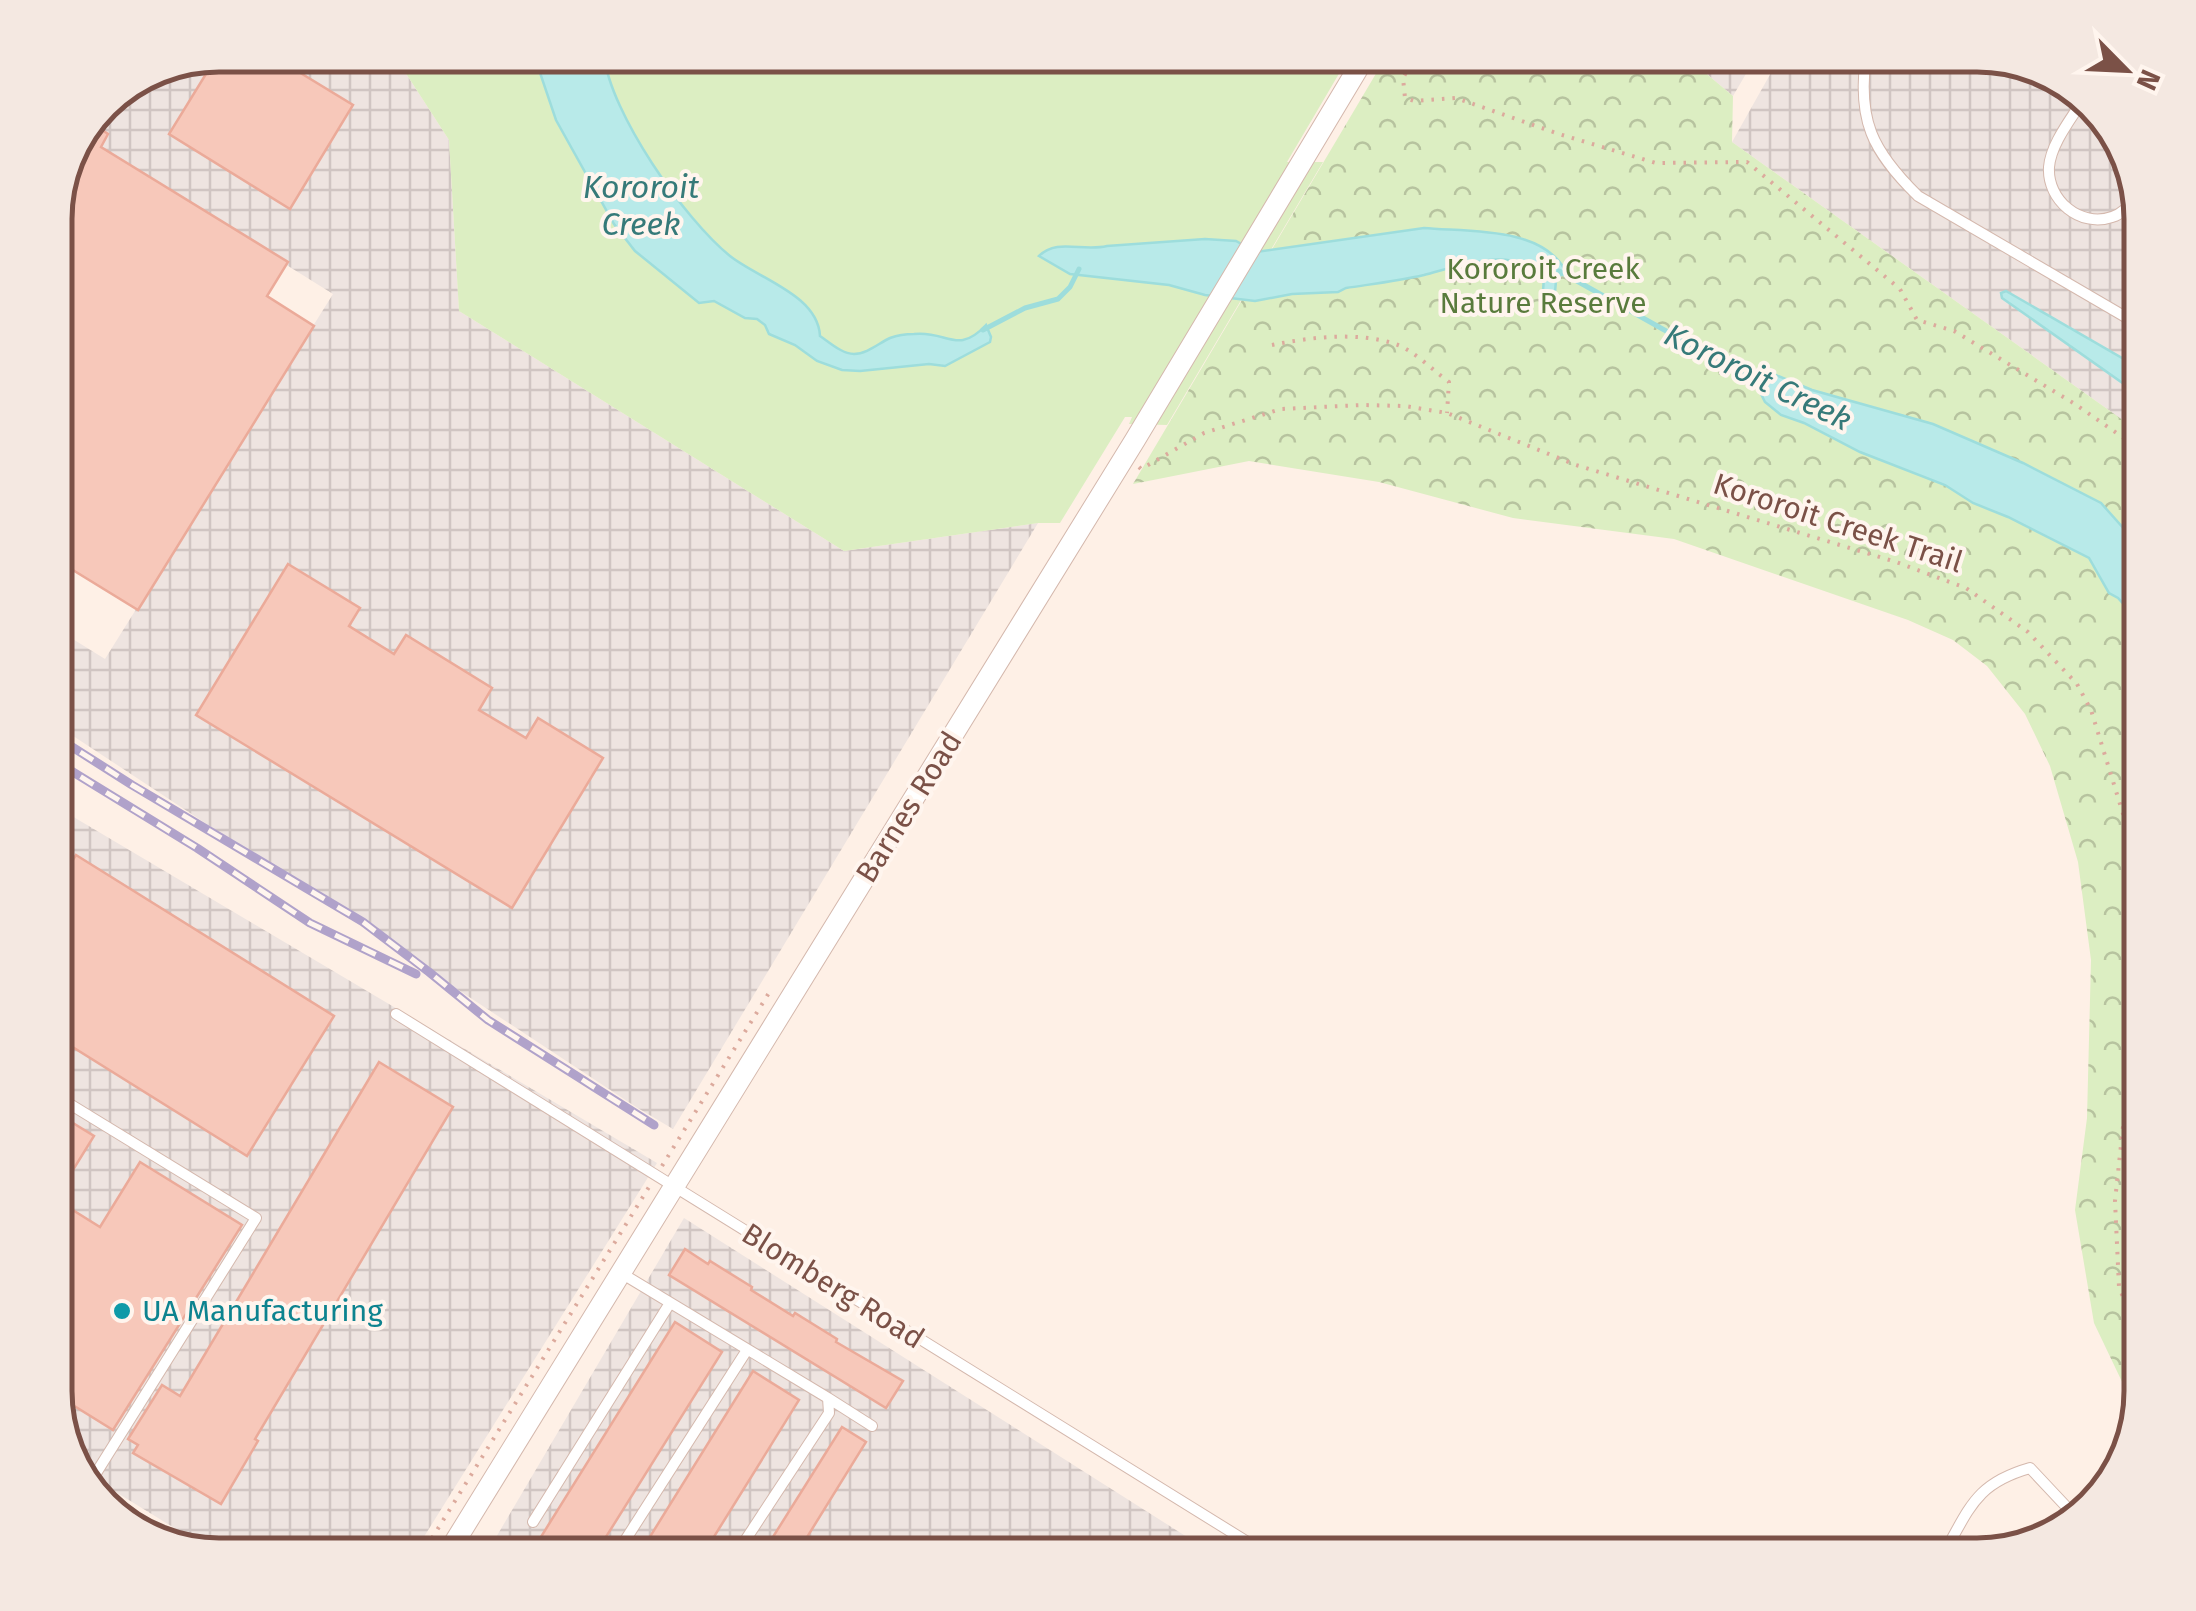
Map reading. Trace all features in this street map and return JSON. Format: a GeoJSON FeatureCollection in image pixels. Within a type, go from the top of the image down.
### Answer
{"type":"FeatureCollection","features":[{"type":"Feature","properties":{"kind":"street","name":"Barnes Road"},"geometry":{"type":"LineString","coordinates":[[457,1538],[1356,72]]}},
{"type":"Feature","properties":{"kind":"lane"},"geometry":{"type":"LineString","coordinates":[[1864,72],[1862,93],[1868,124],[1882,156],[1918,196],[2124,316]]}},
{"type":"Feature","properties":{"kind":"lane"},"geometry":{"type":"LineString","coordinates":[[2076,113],[2051,158],[2049,171],[2058,201],[2076,214],[2097,219],[2117,215],[2123,210]]}},
{"type":"Feature","properties":{"kind":"lane","name":"Blomberg Road"},"geometry":{"type":"LineString","coordinates":[[396,1014],[1241,1538]]}},
{"type":"Feature","properties":{"kind":"lane"},"geometry":{"type":"LineString","coordinates":[[73,1106],[256,1218],[97,1472]]}},
{"type":"Feature","properties":{"kind":"lane"},"geometry":{"type":"LineString","coordinates":[[621,1274],[872,1426]]}},
{"type":"Feature","properties":{"kind":"lane"},"geometry":{"type":"LineString","coordinates":[[533,1522],[670,1303]]}},
{"type":"Feature","properties":{"kind":"lane"},"geometry":{"type":"LineString","coordinates":[[627,1538],[747,1350]]}},
{"type":"Feature","properties":{"kind":"lane"},"geometry":{"type":"LineString","coordinates":[[747,1538],[829,1413],[828,1398]]}},
{"type":"Feature","properties":{"kind":"lane"},"geometry":{"type":"LineString","coordinates":[[1953,1538],[1981,1491],[2003,1476],[2030,1468],[2067,1507]]}},
{"type":"Feature","properties":{"kind":"path"},"geometry":{"type":"LineString","coordinates":[[1406,72],[1404,98],[1414,101],[1456,98],[1656,163],[1747,162],[1900,289],[1917,320],[1954,331],[2124,438]]}},
{"type":"Feature","properties":{"kind":"path"},"geometry":{"type":"LineString","coordinates":[[1272,345],[1300,339],[1356,337],[1401,346],[1449,382],[1447,414]]}},
{"type":"Feature","properties":{"kind":"path","name":"Kororoit Creek Trail"},"geometry":{"type":"LineString","coordinates":[[1136,465],[1141,469],[1204,433],[1280,409],[1404,406],[1447,414],[1576,465],[1896,562],[1966,588],[2028,632],[2077,684],[2092,710],[2124,818]]}},
{"type":"Feature","properties":{"kind":"path","name":"Kororoit Creek Trail"},"geometry":{"type":"LineString","coordinates":[[2124,1115],[2114,1201],[2119,1286],[2124,1299]]}},
{"type":"Feature","properties":{"kind":"shaded area"},"geometry":{"type":"Polygon","coordinates":[[[405,72],[449,140],[459,311],[844,551],[1038,523],[673,1129],[73,736],[73,639],[105,659],[333,294],[94,145],[103,130],[122,109],[146,92],[190,75],[405,72]]]}},
{"type":"Feature","properties":{"kind":"shaded area"},"geometry":{"type":"Polygon","coordinates":[[[1704,72],[1747,72],[1733,96],[1704,72]]]}},
{"type":"Feature","properties":{"kind":"shaded area"},"geometry":{"type":"Polygon","coordinates":[[[1771,72],[1996,74],[2024,80],[2050,92],[2076,112],[2076,120],[2087,122],[2108,154],[2121,190],[2124,421],[1732,142],[1771,72]]]}},
{"type":"Feature","properties":{"kind":"shaded area"},"geometry":{"type":"Polygon","coordinates":[[[73,817],[657,1163],[423,1538],[219,1538],[183,1533],[108,1487],[92,1465],[77,1430],[73,1401],[73,817]]]}},
{"type":"Feature","properties":{"kind":"shaded area"},"geometry":{"type":"Polygon","coordinates":[[[684,1218],[1189,1538],[496,1538],[684,1218]]]}},
{"type":"Feature","properties":{"kind":"green space"},"geometry":{"type":"Polygon","coordinates":[[[405,72],[1340,72],[1287,162],[1323,162],[1167,425],[1129,424],[1132,417],[1125,417],[1060,523],[844,551],[459,311],[449,140],[405,72]]]}},
{"type":"Feature","properties":{"kind":"green space","name":"Kororoit Creek Nature Reserve"},"geometry":{"type":"Polygon","coordinates":[[[1377,72],[1704,72],[1733,96],[1732,142],[2124,421],[2124,1386],[2094,1323],[2075,1210],[2087,1118],[2091,960],[2078,862],[2050,766],[2025,714],[1987,666],[1953,640],[1908,620],[1674,539],[1513,518],[1379,482],[1249,461],[1133,484],[1377,72]]]}},
{"type":"Feature","properties":{"kind":"water","name":"Kororoit Creek"},"geometry":{"type":"Polygon","coordinates":[[[540,72],[608,72],[635,135],[692,218],[730,256],[798,299],[817,322],[820,336],[836,347],[859,354],[890,338],[908,334],[967,339],[986,325],[990,342],[945,366],[842,370],[769,334],[757,319],[745,318],[714,301],[699,303],[635,251],[614,224],[556,120],[540,72]]]}},
{"type":"Feature","properties":{"kind":"water"},"geometry":{"type":"Polygon","coordinates":[[[1424,228],[1481,231],[1539,245],[1565,270],[1556,281],[1554,303],[1549,302],[1543,291],[1544,277],[1531,267],[1502,260],[1470,263],[1338,292],[1255,301],[1205,295],[1169,285],[1070,274],[1039,256],[1062,247],[1205,239],[1236,241],[1256,252],[1424,228]]]}},
{"type":"Feature","properties":{"kind":"water"},"geometry":{"type":"Polygon","coordinates":[[[2006,291],[2124,359],[2124,384],[2002,298],[2001,293],[2006,291]]]}},
{"type":"Feature","properties":{"kind":"water","name":"Kororoit Creek"},"geometry":{"type":"Polygon","coordinates":[[[1771,373],[1812,390],[1933,424],[2023,463],[2101,503],[2124,529],[2124,605],[2109,593],[2089,558],[1973,503],[1945,485],[1860,452],[1781,415],[1765,402],[1756,384],[1757,376],[1771,373]]]}},
{"type":"Feature","properties":{"kind":"building"},"geometry":{"type":"Polygon","coordinates":[[[299,72],[353,105],[290,209],[169,134],[206,73],[299,72]]]}},
{"type":"Feature","properties":{"kind":"building"},"geometry":{"type":"Polygon","coordinates":[[[103,130],[108,134],[101,147],[288,262],[267,296],[314,326],[138,610],[73,570],[73,210],[77,181],[103,130]]]}},
{"type":"Feature","properties":{"kind":"building"},"geometry":{"type":"Polygon","coordinates":[[[288,564],[360,608],[349,626],[394,654],[406,635],[492,688],[479,710],[526,738],[538,718],[603,758],[512,908],[196,715],[288,564]]]}},
{"type":"Feature","properties":{"kind":"building"},"geometry":{"type":"Polygon","coordinates":[[[76,855],[334,1016],[247,1156],[73,1047],[76,855]]]}},
{"type":"Feature","properties":{"kind":"building"},"geometry":{"type":"Polygon","coordinates":[[[379,1062],[453,1107],[255,1439],[258,1441],[221,1504],[133,1453],[138,1445],[128,1439],[162,1385],[180,1396],[379,1062]]]}},
{"type":"Feature","properties":{"kind":"building"},"geometry":{"type":"Polygon","coordinates":[[[73,1123],[94,1136],[73,1170],[73,1123]]]}},
{"type":"Feature","properties":{"kind":"building","name":"UA Manufacturing"},"geometry":{"type":"Polygon","coordinates":[[[140,1162],[242,1225],[113,1430],[74,1406],[73,1401],[73,1210],[100,1227],[140,1162]]]}},
{"type":"Feature","properties":{"kind":"building"},"geometry":{"type":"Polygon","coordinates":[[[685,1249],[903,1381],[886,1408],[669,1275],[685,1249]]]}},
{"type":"Feature","properties":{"kind":"building"},"geometry":{"type":"Polygon","coordinates":[[[675,1322],[722,1352],[605,1538],[540,1538],[675,1322]]]}},
{"type":"Feature","properties":{"kind":"building"},"geometry":{"type":"Polygon","coordinates":[[[753,1371],[799,1400],[713,1538],[649,1538],[753,1371]]]}},
{"type":"Feature","properties":{"kind":"building"},"geometry":{"type":"Polygon","coordinates":[[[842,1427],[866,1442],[806,1538],[772,1538],[842,1427]]]}},
{"type":"Feature","properties":{"kind":"waterway","name":"Kororoit Creek"},"geometry":{"type":"LineString","coordinates":[[983,330],[1025,308],[1058,299],[1079,269]]}},
{"type":"Feature","properties":{"kind":"waterway","name":"Kororoit Creek"},"geometry":{"type":"LineString","coordinates":[[1559,271],[1759,383]]}},
{"type":"Feature","properties":{"kind":"railway"},"geometry":{"type":"LineString","coordinates":[[73,747],[363,922],[488,1020],[654,1125]]}},
{"type":"Feature","properties":{"kind":"railway"},"geometry":{"type":"LineString","coordinates":[[73,772],[310,923],[416,974]]}},
{"type":"Feature","properties":{"kind":"place","name":"UA Manufacturing"},"geometry":{"type":"Point","coordinates":[122,1311]}}]}
